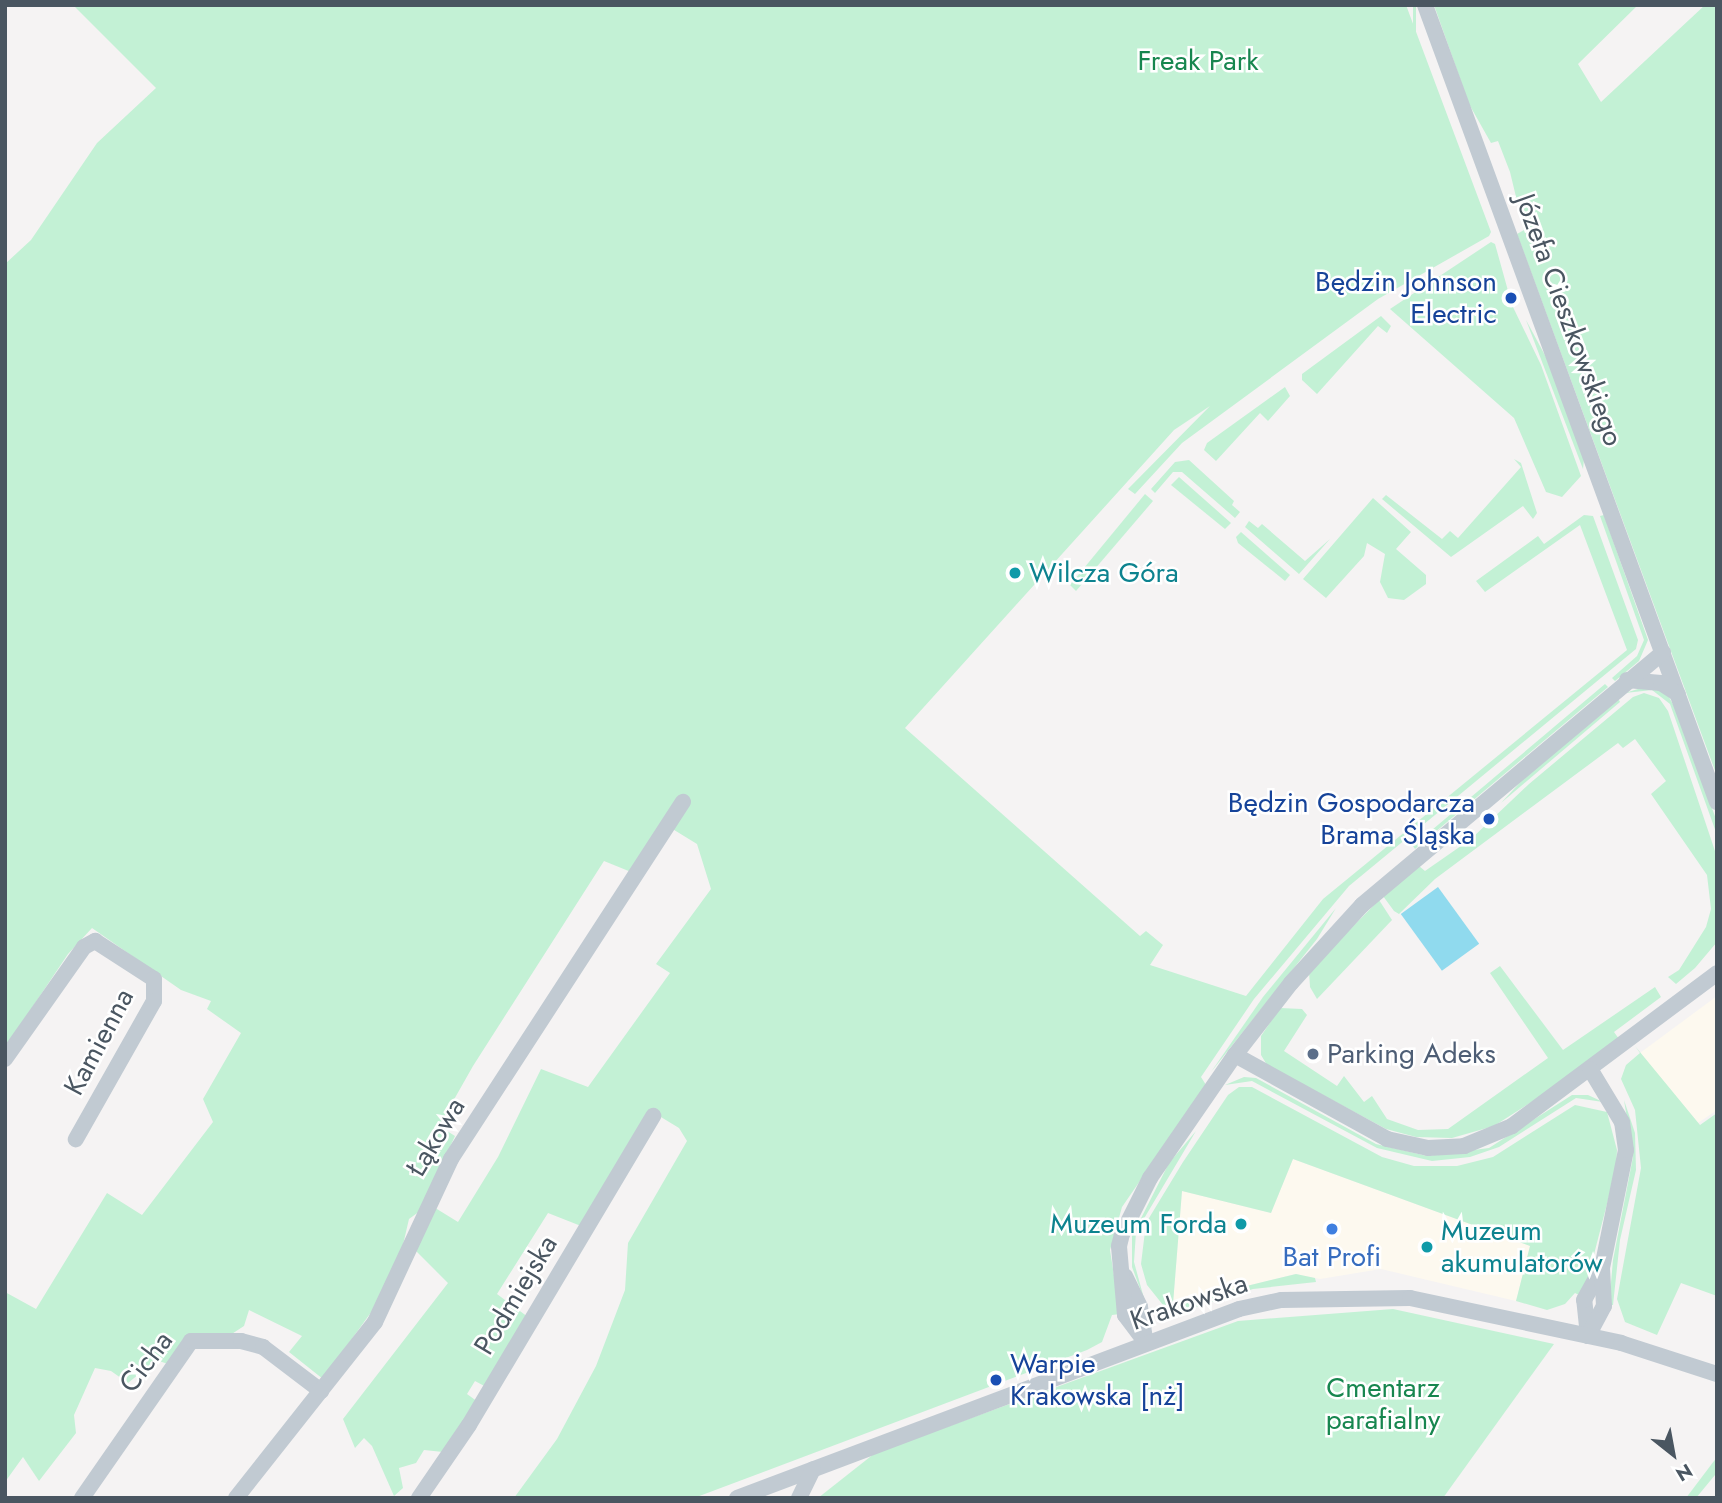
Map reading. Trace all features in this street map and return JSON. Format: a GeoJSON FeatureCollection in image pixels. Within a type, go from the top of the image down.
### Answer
{"type":"FeatureCollection","features":[{"type":"Feature","properties":{"kind":"street","name":"Józefa Cieszkowskiego"},"geometry":{"type":"LineString","coordinates":[[1425,5],[1717,802]]}},
{"type":"Feature","properties":{"kind":"street"},"geometry":{"type":"LineString","coordinates":[[1146,1343],[1125,1315],[1119,1245],[1136,1202],[1235,1055],[1291,983],[1362,905],[1663,652]]}},
{"type":"Feature","properties":{"kind":"street"},"geometry":{"type":"LineString","coordinates":[[1627,680],[1661,683],[1678,694]]}},
{"type":"Feature","properties":{"kind":"street","name":"Łąkowa"},"geometry":{"type":"LineString","coordinates":[[236,1498],[388,1303],[428,1201],[472,1125],[684,802]]}},
{"type":"Feature","properties":{"kind":"street","name":"Kamienna"},"geometry":{"type":"LineString","coordinates":[[5,1059],[83,947],[95,941],[153,979],[153,1001],[76,1139]]}},
{"type":"Feature","properties":{"kind":"street"},"geometry":{"type":"LineString","coordinates":[[1235,1055],[1387,1139],[1429,1148],[1464,1146],[1495,1135],[1590,1069],[1717,973]]}},
{"type":"Feature","properties":{"kind":"street"},"geometry":{"type":"LineString","coordinates":[[1588,1336],[1583,1319],[1584,1300],[1602,1268],[1626,1150],[1622,1122],[1590,1069]]}},
{"type":"Feature","properties":{"kind":"street","name":"Podmiejska"},"geometry":{"type":"LineString","coordinates":[[419,1498],[469,1425],[653,1116]]}},
{"type":"Feature","properties":{"kind":"street","name":"Krakowska"},"geometry":{"type":"LineString","coordinates":[[737,1498],[1239,1308],[1323,1297],[1410,1298],[1588,1336],[1717,1374]]}},
{"type":"Feature","properties":{"kind":"street","name":"Cicha"},"geometry":{"type":"LineString","coordinates":[[82,1498],[191,1341],[241,1341],[263,1347],[321,1391]]}},
{"type":"Feature","properties":{"kind":"street"},"geometry":{"type":"LineString","coordinates":[[799,1498],[813,1469]]}},
{"type":"Feature","properties":{"kind":"shaded area"},"geometry":{"type":"Polygon","coordinates":[[[1717,996],[1717,1110],[1698,1123],[1640,1053],[1717,996]]]}},
{"type":"Feature","properties":{"kind":"shaded area","name":"Bat Profi"},"geometry":{"type":"Polygon","coordinates":[[[1293,1159],[1530,1246],[1516,1301],[1381,1269],[1320,1279],[1295,1274],[1173,1304],[1182,1191],[1271,1213],[1293,1159]]]}},
{"type":"Feature","properties":{"kind":"green space","name":"Freak Park"},"geometry":{"type":"Polygon","coordinates":[[[73,5],[1406,5],[1491,232],[1489,236],[1378,299],[1182,443],[1135,494],[1128,489],[1210,406],[1174,430],[905,728],[1140,936],[1146,931],[1163,945],[1150,965],[1246,996],[1323,899],[1627,650],[1580,525],[1485,592],[1476,581],[1538,536],[1544,544],[1584,515],[1593,516],[1638,640],[1636,649],[1349,886],[1254,999],[1201,1077],[1206,1085],[1122,1207],[1110,1250],[1120,1314],[1112,1315],[1102,1342],[1087,1350],[694,1498],[514,1498],[557,1439],[596,1366],[625,1290],[628,1243],[687,1141],[679,1128],[651,1111],[581,1226],[548,1213],[497,1294],[528,1317],[488,1388],[475,1381],[467,1394],[478,1402],[443,1452],[424,1450],[416,1463],[399,1468],[403,1488],[394,1496],[372,1446],[364,1438],[355,1448],[343,1419],[448,1283],[414,1249],[432,1206],[458,1222],[498,1157],[541,1069],[588,1087],[670,973],[656,964],[711,889],[697,844],[666,825],[636,874],[604,861],[473,1066],[439,1126],[455,1136],[420,1211],[409,1219],[395,1279],[323,1379],[289,1352],[302,1336],[249,1310],[244,1326],[224,1339],[190,1334],[168,1364],[156,1360],[128,1383],[111,1371],[95,1368],[74,1415],[76,1433],[39,1481],[23,1457],[5,1482],[5,1292],[36,1309],[107,1193],[142,1215],[213,1122],[203,1099],[241,1033],[207,1009],[211,1001],[181,990],[92,928],[68,954],[5,1048],[5,264],[31,240],[97,143],[156,88],[73,5]]]}},
{"type":"Feature","properties":{"kind":"green space"},"geometry":{"type":"Polygon","coordinates":[[[1413,5],[1416,5],[1416,245],[1413,245],[1413,5]]]}},
{"type":"Feature","properties":{"kind":"green space"},"geometry":{"type":"Polygon","coordinates":[[[1434,5],[1638,5],[1578,64],[1601,102],[1705,5],[1717,5],[1717,776],[1517,234],[1524,230],[1510,172],[1498,141],[1491,143],[1469,104],[1434,5]]]}},
{"type":"Feature","properties":{"kind":"green space"},"geometry":{"type":"Polygon","coordinates":[[[1491,242],[1495,244],[1512,305],[1541,365],[1581,476],[1562,497],[1546,492],[1514,418],[1390,309],[1491,242]]]}},
{"type":"Feature","properties":{"kind":"green space"},"geometry":{"type":"Polygon","coordinates":[[[1381,316],[1391,326],[1387,333],[1378,326],[1317,394],[1302,380],[1302,374],[1381,316]]]}},
{"type":"Feature","properties":{"kind":"green space"},"geometry":{"type":"Polygon","coordinates":[[[1526,320],[1547,359],[1584,459],[1583,469],[1526,320]]]}},
{"type":"Feature","properties":{"kind":"green space"},"geometry":{"type":"Polygon","coordinates":[[[1285,387],[1290,396],[1268,421],[1260,413],[1216,461],[1204,450],[1207,443],[1285,387]]]}},
{"type":"Feature","properties":{"kind":"green space"},"geometry":{"type":"Polygon","coordinates":[[[1514,459],[1521,463],[1537,513],[1533,519],[1523,506],[1451,557],[1382,499],[1386,495],[1442,539],[1450,531],[1458,538],[1521,467],[1514,459]]]}},
{"type":"Feature","properties":{"kind":"green space"},"geometry":{"type":"Polygon","coordinates":[[[1189,460],[1234,501],[1232,505],[1240,512],[1235,518],[1182,472],[1173,472],[1155,493],[1151,489],[1175,462],[1189,460]]]}},
{"type":"Feature","properties":{"kind":"green space"},"geometry":{"type":"Polygon","coordinates":[[[1179,477],[1231,523],[1225,529],[1171,485],[1179,477]]]}},
{"type":"Feature","properties":{"kind":"green space"},"geometry":{"type":"Polygon","coordinates":[[[1145,494],[1153,501],[1076,591],[1070,585],[1145,494]]]}},
{"type":"Feature","properties":{"kind":"green space"},"geometry":{"type":"Polygon","coordinates":[[[1373,498],[1411,532],[1396,549],[1426,575],[1426,584],[1404,600],[1388,598],[1380,582],[1385,554],[1367,543],[1364,556],[1326,598],[1303,579],[1373,498]]]}},
{"type":"Feature","properties":{"kind":"green space"},"geometry":{"type":"Polygon","coordinates":[[[1604,515],[1648,640],[1639,661],[1615,681],[1612,678],[1637,656],[1644,640],[1600,516],[1604,515]]]}},
{"type":"Feature","properties":{"kind":"green space"},"geometry":{"type":"Polygon","coordinates":[[[1249,521],[1258,528],[1262,524],[1305,561],[1330,539],[1299,574],[1245,527],[1249,521]]]}},
{"type":"Feature","properties":{"kind":"green space"},"geometry":{"type":"Polygon","coordinates":[[[1241,532],[1290,575],[1285,581],[1238,543],[1236,537],[1241,532]]]}},
{"type":"Feature","properties":{"kind":"green space"},"geometry":{"type":"Polygon","coordinates":[[[1605,684],[1608,687],[1415,849],[1413,846],[1605,684]]]}},
{"type":"Feature","properties":{"kind":"green space"},"geometry":{"type":"Polygon","coordinates":[[[1651,685],[1669,697],[1675,708],[1716,819],[1717,835],[1670,704],[1652,690],[1625,693],[1651,685]]]}},
{"type":"Feature","properties":{"kind":"green space"},"geometry":{"type":"Polygon","coordinates":[[[1644,693],[1659,698],[1668,711],[1717,857],[1717,942],[1695,968],[1676,984],[1668,977],[1679,970],[1706,927],[1711,909],[1707,875],[1651,794],[1666,781],[1635,739],[1623,748],[1618,743],[1435,879],[1399,914],[1394,911],[1383,896],[1419,866],[1425,871],[1471,839],[1529,784],[1633,697],[1644,693]]]}},
{"type":"Feature","properties":{"kind":"green space"},"geometry":{"type":"Polygon","coordinates":[[[1618,698],[1620,702],[1501,803],[1527,775],[1618,698]]]}},
{"type":"Feature","properties":{"kind":"green space"},"geometry":{"type":"Polygon","coordinates":[[[1379,900],[1392,920],[1317,999],[1310,987],[1309,971],[1379,900]]]}},
{"type":"Feature","properties":{"kind":"green space"},"geometry":{"type":"Polygon","coordinates":[[[1336,908],[1317,939],[1211,1072],[1263,997],[1336,908]]]}},
{"type":"Feature","properties":{"kind":"green space"},"geometry":{"type":"Polygon","coordinates":[[[1500,966],[1563,1050],[1655,987],[1661,997],[1614,1032],[1619,1039],[1555,1087],[1494,1126],[1452,1138],[1416,1137],[1386,1129],[1267,1065],[1261,1055],[1261,1036],[1280,1008],[1302,1009],[1307,1015],[1284,1051],[1337,1086],[1344,1076],[1364,1102],[1372,1096],[1387,1119],[1418,1130],[1448,1129],[1548,1058],[1490,973],[1500,966]]]}},
{"type":"Feature","properties":{"kind":"green space"},"geometry":{"type":"Polygon","coordinates":[[[1635,1046],[1700,1125],[1717,1113],[1717,1296],[1681,1283],[1657,1335],[1625,1322],[1617,1299],[1641,1168],[1635,1110],[1621,1079],[1626,1065],[1640,1053],[1635,1046]]]}},
{"type":"Feature","properties":{"kind":"green space"},"geometry":{"type":"Polygon","coordinates":[[[1244,1077],[1256,1078],[1376,1144],[1427,1156],[1489,1148],[1572,1095],[1588,1095],[1603,1102],[1576,1098],[1499,1147],[1470,1157],[1432,1161],[1377,1148],[1252,1081],[1225,1085],[1244,1077]]]}},
{"type":"Feature","properties":{"kind":"green space"},"geometry":{"type":"Polygon","coordinates":[[[1239,1087],[1252,1087],[1382,1157],[1414,1166],[1457,1166],[1493,1157],[1575,1105],[1607,1112],[1617,1150],[1616,1169],[1583,1297],[1575,1293],[1565,1304],[1547,1310],[1516,1301],[1530,1246],[1293,1159],[1271,1213],[1182,1191],[1173,1304],[1296,1274],[1315,1278],[1316,1282],[1253,1289],[1190,1309],[1163,1305],[1147,1285],[1141,1264],[1146,1223],[1228,1095],[1239,1087]]]}},
{"type":"Feature","properties":{"kind":"green space"},"geometry":{"type":"Polygon","coordinates":[[[1624,1100],[1635,1133],[1636,1170],[1620,1240],[1613,1305],[1609,1305],[1613,1260],[1633,1157],[1624,1100]]]}},
{"type":"Feature","properties":{"kind":"green space"},"geometry":{"type":"Polygon","coordinates":[[[1196,1131],[1136,1232],[1134,1262],[1145,1302],[1132,1267],[1132,1236],[1169,1163],[1196,1131]]]}},
{"type":"Feature","properties":{"kind":"green space","name":"Cmentarz parafialny"},"geometry":{"type":"Polygon","coordinates":[[[1393,1309],[1554,1344],[1443,1498],[818,1498],[875,1453],[1238,1321],[1393,1309]]]}},
{"type":"Feature","properties":{"kind":"green space"},"geometry":{"type":"Polygon","coordinates":[[[1717,1457],[1715,1475],[1696,1498],[1686,1498],[1717,1457]]]}},
{"type":"Feature","properties":{"kind":"water"},"geometry":{"type":"Polygon","coordinates":[[[1438,887],[1479,944],[1442,971],[1401,914],[1438,887]]]}},
{"type":"Feature","properties":{"kind":"place","name":"Będzin Johnson Electric"},"geometry":{"type":"Point","coordinates":[1511,298]}},
{"type":"Feature","properties":{"kind":"place","name":"Wilcza Góra"},"geometry":{"type":"Point","coordinates":[1015,573]}},
{"type":"Feature","properties":{"kind":"place","name":"Będzin Gospodarcza Brama Śląska"},"geometry":{"type":"Point","coordinates":[1489,819]}},
{"type":"Feature","properties":{"kind":"place","name":"Parking Adeks"},"geometry":{"type":"Point","coordinates":[1313,1054]}},
{"type":"Feature","properties":{"kind":"place","name":"Muzeum Forda"},"geometry":{"type":"Point","coordinates":[1241,1224]}},
{"type":"Feature","properties":{"kind":"place","name":"Bat Profi"},"geometry":{"type":"Point","coordinates":[1332,1229]}},
{"type":"Feature","properties":{"kind":"place","name":"Muzeum akumulatorów"},"geometry":{"type":"Point","coordinates":[1427,1247]}},
{"type":"Feature","properties":{"kind":"place","name":"Warpie Krakowska [nż]"},"geometry":{"type":"Point","coordinates":[996,1380]}}]}
